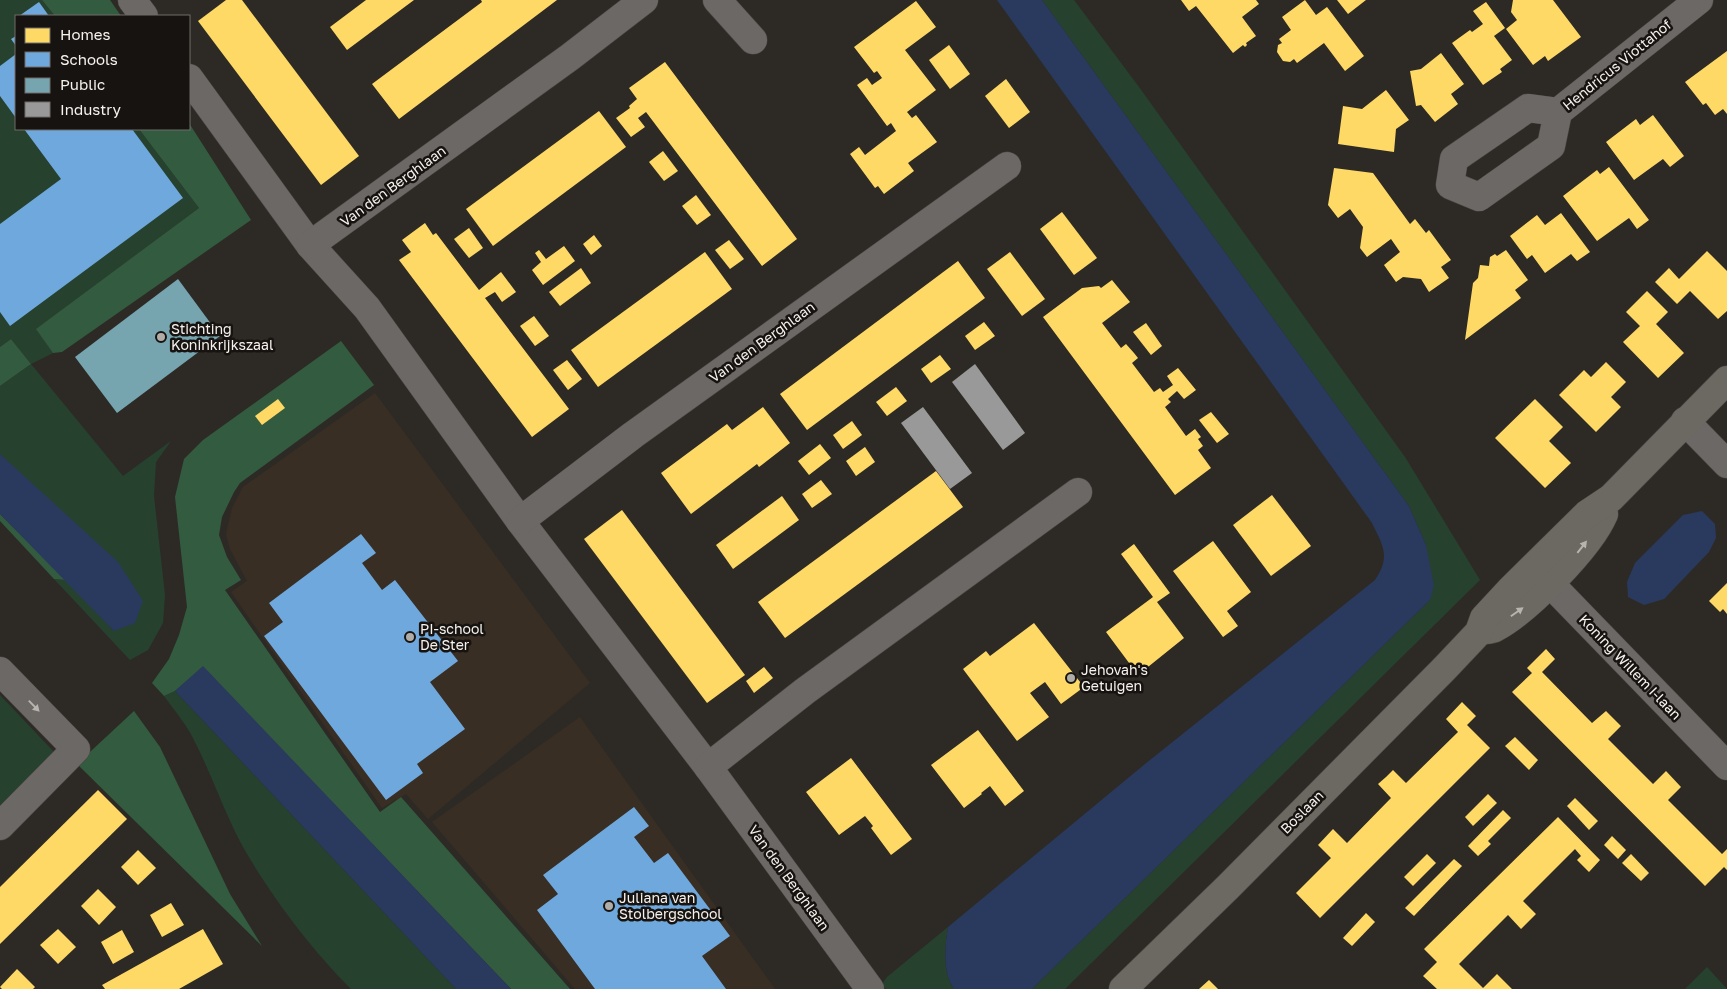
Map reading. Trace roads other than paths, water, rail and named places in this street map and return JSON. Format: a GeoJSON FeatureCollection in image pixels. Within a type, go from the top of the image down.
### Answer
{"type":"FeatureCollection","features":[{"type":"Feature","properties":{"kind":"street","name":"Van den Berghlaan"},"geometry":{"type":"LineString","coordinates":[[310,245],[570,57],[644,0]]}},
{"type":"Feature","properties":{"kind":"street"},"geometry":{"type":"LineString","coordinates":[[717,0],[754,40]]}},
{"type":"Feature","properties":{"kind":"street","name":"Hendricus Viottahof"},"geometry":{"type":"LineString","coordinates":[[1558,112],[1699,0]]}},
{"type":"Feature","properties":{"kind":"street","name":"Van den Berghlaan"},"geometry":{"type":"LineString","coordinates":[[190,79],[310,245],[367,308],[520,521],[708,767],[870,989]]}},
{"type":"Feature","properties":{"kind":"street","name":"Van den Berghlaan"},"geometry":{"type":"LineString","coordinates":[[520,521],[633,435],[1007,166]]}},
{"type":"Feature","properties":{"kind":"street","name":"Boslaan"},"geometry":{"type":"LineString","coordinates":[[1123,989],[1235,880],[1479,632],[1494,629],[1525,607],[1541,575],[1572,560],[1599,524],[1611,498],[1727,380]]}},
{"type":"Feature","properties":{"kind":"street"},"geometry":{"type":"LineString","coordinates":[[1686,421],[1727,464]]}},
{"type":"Feature","properties":{"kind":"street"},"geometry":{"type":"LineString","coordinates":[[708,767],[813,685],[1078,492]]}},
{"type":"Feature","properties":{"kind":"street","name":"Koning Willem I-laan"},"geometry":{"type":"LineString","coordinates":[[1541,575],[1727,766]]}},
{"type":"Feature","properties":{"kind":"street"},"geometry":{"type":"LineString","coordinates":[[0,671],[76,749],[0,826]]}},
{"type":"Feature","properties":{"kind":"water"},"geometry":{"type":"Polygon","coordinates":[[[997,0],[1042,0],[1409,506],[1426,545],[1434,586],[1430,600],[1032,989],[954,989],[946,967],[945,950],[948,927],[1145,764],[1375,580],[1380,572],[1384,557],[1382,545],[1372,523],[997,0]]]}},
{"type":"Feature","properties":{"kind":"water"},"geometry":{"type":"Polygon","coordinates":[[[0,454],[118,562],[143,601],[135,623],[114,631],[0,514],[0,454]]]}},
{"type":"Feature","properties":{"kind":"water"},"geometry":{"type":"Polygon","coordinates":[[[1702,511],[1715,524],[1716,538],[1709,552],[1664,599],[1644,605],[1628,597],[1627,582],[1635,563],[1683,515],[1702,511]]]}},
{"type":"Feature","properties":{"kind":"water"},"geometry":{"type":"Polygon","coordinates":[[[203,666],[511,989],[456,989],[175,691],[203,666]]]}},
{"type":"Feature","properties":{"kind":"place","name":"Stichting Koninkrijkszaal"},"geometry":{"type":"Point","coordinates":[161,337]}},
{"type":"Feature","properties":{"kind":"place","name":"PI-school De Ster"},"geometry":{"type":"Point","coordinates":[410,637]}},
{"type":"Feature","properties":{"kind":"place","name":"Jehovah's Getuigen"},"geometry":{"type":"Point","coordinates":[1071,678]}},
{"type":"Feature","properties":{"kind":"place","name":"Juliana van Stolbergschool"},"geometry":{"type":"Point","coordinates":[609,906]}}]}
